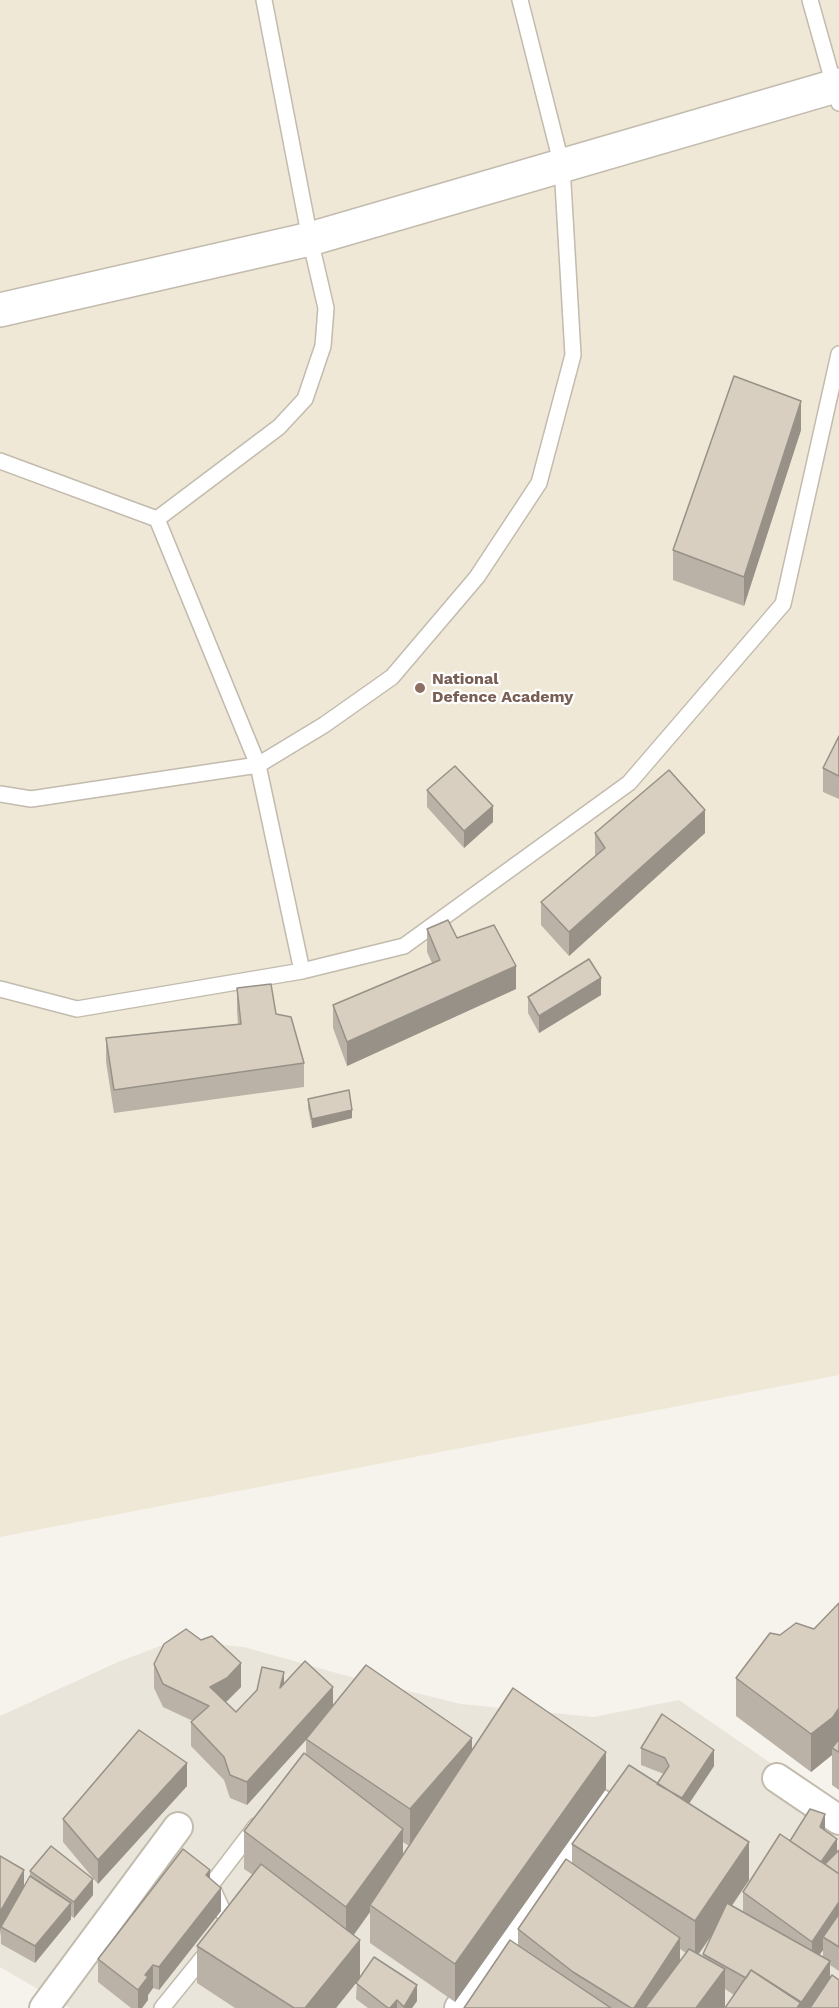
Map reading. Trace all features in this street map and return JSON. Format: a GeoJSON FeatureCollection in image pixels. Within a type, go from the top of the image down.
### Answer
{"type":"FeatureCollection","features":[{"type":"Feature","properties":{"kind":"street"},"geometry":{"type":"LineString","coordinates":[[0,310],[310,239],[562,166],[838,91]]}},
{"type":"Feature","properties":{"kind":"street"},"geometry":{"type":"LineString","coordinates":[[777,1778],[839,1820]]}},
{"type":"Feature","properties":{"kind":"street"},"geometry":{"type":"LineString","coordinates":[[459,2008],[599,1803]]}},
{"type":"Feature","properties":{"kind":"street"},"geometry":{"type":"LineString","coordinates":[[44,2008],[178,1827]]}},
{"type":"Feature","properties":{"kind":"lane"},"geometry":{"type":"LineString","coordinates":[[157,519],[279,427],[305,399],[323,346],[326,308],[310,239],[264,0]]}},
{"type":"Feature","properties":{"kind":"lane"},"geometry":{"type":"LineString","coordinates":[[0,794],[31,799],[258,765],[324,725],[392,676],[477,577],[539,483],[573,355],[562,166],[520,0]]}},
{"type":"Feature","properties":{"kind":"lane"},"geometry":{"type":"LineString","coordinates":[[810,0],[838,91]]}},
{"type":"Feature","properties":{"kind":"lane"},"geometry":{"type":"LineString","coordinates":[[0,989],[77,1009],[302,971],[404,946],[629,783],[783,604],[839,354]]}},
{"type":"Feature","properties":{"kind":"lane"},"geometry":{"type":"LineString","coordinates":[[0,461],[157,519],[258,765],[302,971]]}},
{"type":"Feature","properties":{"kind":"lane"},"geometry":{"type":"LineString","coordinates":[[162,2008],[229,1925],[211,1885],[268,1809]]}},
{"type":"Feature","properties":{"kind":"shaded area","name":"National Defence Academy"},"geometry":{"type":"Polygon","coordinates":[[[0,0],[839,0],[839,1375],[0,1537],[0,0]]]}},
{"type":"Feature","properties":{"kind":"shaded area"},"geometry":{"type":"Polygon","coordinates":[[[176,1640],[244,1647],[461,1704],[594,1717],[679,1700],[839,1810],[839,2008],[70,2008],[0,1967],[0,1716],[118,1662],[176,1640]]]}},
{"type":"Feature","properties":{"kind":"building"},"geometry":{"type":"Polygon","coordinates":[[[734,376],[801,401],[744,577],[673,550],[734,376]]]}},
{"type":"Feature","properties":{"kind":"building"},"geometry":{"type":"Polygon","coordinates":[[[839,736],[839,776],[823,768],[839,736]]]}},
{"type":"Feature","properties":{"kind":"building"},"geometry":{"type":"Polygon","coordinates":[[[455,766],[493,806],[464,831],[427,790],[455,766]]]}},
{"type":"Feature","properties":{"kind":"building"},"geometry":{"type":"Polygon","coordinates":[[[669,770],[705,810],[569,932],[541,902],[605,848],[595,833],[669,770]]]}},
{"type":"Feature","properties":{"kind":"building"},"geometry":{"type":"Polygon","coordinates":[[[448,920],[457,938],[494,925],[516,966],[347,1042],[333,1005],[440,960],[427,929],[448,920]]]}},
{"type":"Feature","properties":{"kind":"building"},"geometry":{"type":"Polygon","coordinates":[[[589,959],[601,978],[539,1016],[528,997],[589,959]]]}},
{"type":"Feature","properties":{"kind":"building"},"geometry":{"type":"Polygon","coordinates":[[[271,984],[276,1014],[291,1017],[304,1063],[114,1090],[106,1038],[241,1024],[237,988],[271,984]]]}},
{"type":"Feature","properties":{"kind":"building"},"geometry":{"type":"Polygon","coordinates":[[[349,1090],[352,1110],[312,1119],[308,1099],[349,1090]]]}},
{"type":"Feature","properties":{"kind":"building"},"geometry":{"type":"Polygon","coordinates":[[[839,1603],[839,1708],[833,1717],[811,1734],[736,1678],[770,1633],[780,1635],[796,1623],[814,1629],[839,1603]]]}},
{"type":"Feature","properties":{"kind":"building"},"geometry":{"type":"Polygon","coordinates":[[[186,1629],[201,1640],[212,1636],[241,1663],[227,1678],[210,1687],[236,1712],[257,1690],[262,1667],[284,1672],[280,1688],[305,1661],[333,1687],[247,1782],[230,1775],[224,1757],[191,1722],[209,1706],[163,1684],[154,1664],[164,1644],[186,1629]]]}},
{"type":"Feature","properties":{"kind":"building"},"geometry":{"type":"Polygon","coordinates":[[[366,1665],[472,1738],[410,1809],[306,1739],[366,1665]]]}},
{"type":"Feature","properties":{"kind":"building"},"geometry":{"type":"Polygon","coordinates":[[[513,1688],[606,1752],[455,1964],[370,1905],[513,1688]]]}},
{"type":"Feature","properties":{"kind":"building"},"geometry":{"type":"Polygon","coordinates":[[[662,1714],[714,1750],[682,1798],[657,1784],[669,1766],[665,1758],[641,1748],[662,1714]]]}},
{"type":"Feature","properties":{"kind":"building"},"geometry":{"type":"Polygon","coordinates":[[[139,1730],[187,1763],[98,1860],[63,1819],[139,1730]]]}},
{"type":"Feature","properties":{"kind":"building"},"geometry":{"type":"Polygon","coordinates":[[[839,1739],[839,1752],[832,1748],[839,1739]]]}},
{"type":"Feature","properties":{"kind":"building"},"geometry":{"type":"Polygon","coordinates":[[[304,1753],[403,1829],[346,1907],[244,1831],[304,1753]]]}},
{"type":"Feature","properties":{"kind":"building"},"geometry":{"type":"Polygon","coordinates":[[[629,1765],[749,1842],[695,1921],[572,1844],[629,1765]]]}},
{"type":"Feature","properties":{"kind":"building"},"geometry":{"type":"Polygon","coordinates":[[[810,1809],[825,1814],[820,1827],[837,1839],[821,1862],[790,1841],[810,1809]]]}},
{"type":"Feature","properties":{"kind":"building"},"geometry":{"type":"Polygon","coordinates":[[[780,1834],[839,1874],[839,1902],[812,1942],[743,1892],[780,1834]]]}},
{"type":"Feature","properties":{"kind":"building"},"geometry":{"type":"Polygon","coordinates":[[[51,1846],[93,1879],[74,1902],[30,1871],[51,1846]]]}},
{"type":"Feature","properties":{"kind":"building"},"geometry":{"type":"Polygon","coordinates":[[[183,1849],[210,1870],[206,1875],[221,1888],[159,1967],[153,1965],[145,1975],[148,1977],[138,1990],[98,1959],[183,1849]]]}},
{"type":"Feature","properties":{"kind":"building"},"geometry":{"type":"Polygon","coordinates":[[[839,1850],[839,1874],[825,1864],[839,1850]]]}},
{"type":"Feature","properties":{"kind":"building"},"geometry":{"type":"Polygon","coordinates":[[[0,1856],[24,1870],[0,1912],[0,1856]]]}},
{"type":"Feature","properties":{"kind":"building"},"geometry":{"type":"Polygon","coordinates":[[[566,1859],[680,1938],[634,2008],[573,1972],[518,1929],[566,1859]]]}},
{"type":"Feature","properties":{"kind":"building"},"geometry":{"type":"Polygon","coordinates":[[[261,1864],[360,1940],[305,2008],[294,2008],[197,1946],[261,1864]]]}},
{"type":"Feature","properties":{"kind":"building"},"geometry":{"type":"Polygon","coordinates":[[[30,1876],[71,1903],[35,1946],[1,1927],[30,1876]]]}},
{"type":"Feature","properties":{"kind":"building"},"geometry":{"type":"Polygon","coordinates":[[[727,1903],[830,1961],[801,2003],[751,1970],[746,1978],[703,1954],[727,1903]]]}},
{"type":"Feature","properties":{"kind":"building"},"geometry":{"type":"Polygon","coordinates":[[[839,1914],[839,1947],[823,1937],[839,1914]]]}},
{"type":"Feature","properties":{"kind":"building"},"geometry":{"type":"Polygon","coordinates":[[[510,1940],[611,2008],[464,2008],[510,1940]]]}},
{"type":"Feature","properties":{"kind":"building"},"geometry":{"type":"Polygon","coordinates":[[[689,1949],[725,1969],[696,2008],[645,2008],[689,1949]]]}},
{"type":"Feature","properties":{"kind":"building"},"geometry":{"type":"Polygon","coordinates":[[[374,1957],[417,1985],[404,2007],[397,2000],[388,2008],[356,1983],[374,1957]]]}},
{"type":"Feature","properties":{"kind":"building"},"geometry":{"type":"Polygon","coordinates":[[[751,1970],[801,2002],[797,2008],[725,2008],[751,1970]]]}},
{"type":"Feature","properties":{"kind":"building"},"geometry":{"type":"Polygon","coordinates":[[[832,1975],[839,1980],[839,2008],[810,2008],[832,1975]]]}},
{"type":"Feature","properties":{"kind":"place","name":"National Defence Academy"},"geometry":{"type":"Point","coordinates":[420,688]}}]}
